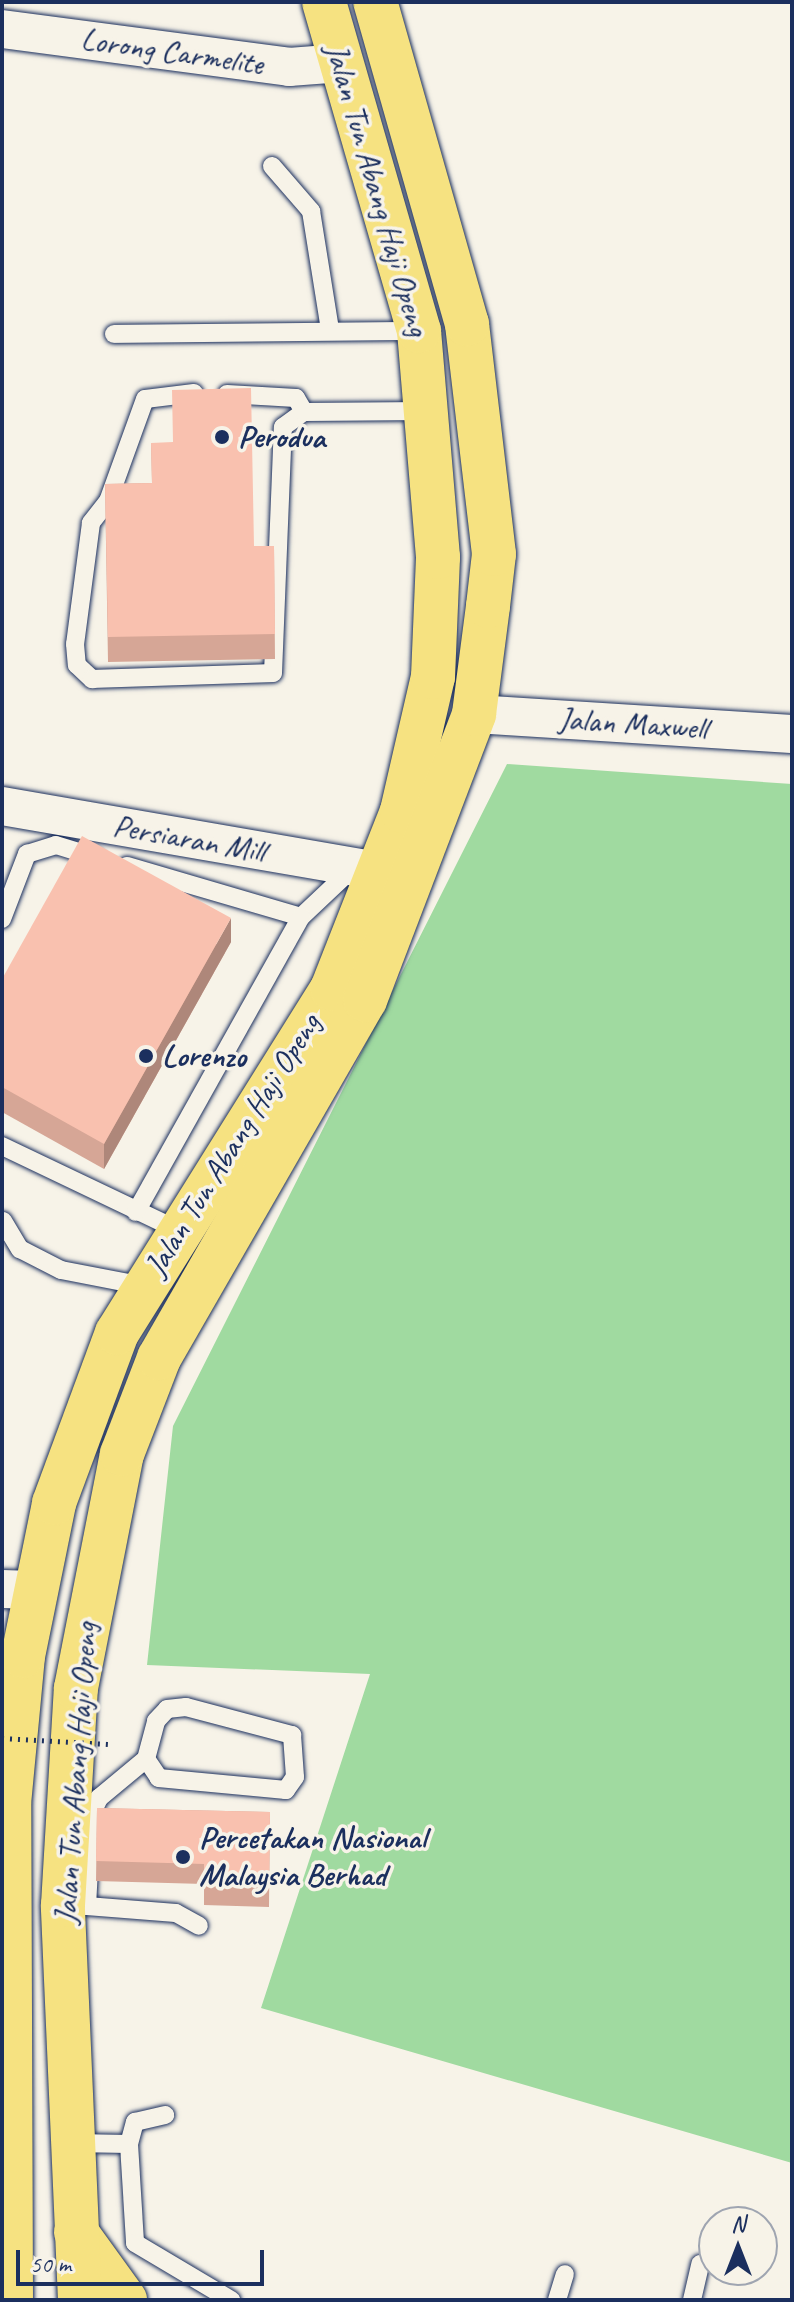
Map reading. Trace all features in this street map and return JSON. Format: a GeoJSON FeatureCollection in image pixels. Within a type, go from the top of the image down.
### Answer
{"type":"FeatureCollection","features":[{"type":"Feature","properties":{"kind":"main road","name":"Jalan Tun Abang Haji Openg"},"geometry":{"type":"LineString","coordinates":[[11,2300],[6,2033],[11,1667],[19,1589],[72,1444],[144,1286],[332,989],[365,870],[402,811],[433,677],[438,557],[430,411],[419,331],[324,2]]}},
{"type":"Feature","properties":{"kind":"main road","name":"Jalan Tun Abang Haji Openg"},"geometry":{"type":"LineString","coordinates":[[80,2300],[70,2143],[76,1688],[122,1454],[159,1358],[365,1000],[474,714],[494,554],[484,447],[467,324],[375,2]]}},
{"type":"Feature","properties":{"kind":"main road"},"geometry":{"type":"LineString","coordinates":[[76,2232],[125,2300]]}},
{"type":"Feature","properties":{"kind":"street","name":"Lorong Carmelite"},"geometry":{"type":"LineString","coordinates":[[2,29],[289,67],[342,63]]}},
{"type":"Feature","properties":{"kind":"street","name":"Jalan Maxwell"},"geometry":{"type":"LineString","coordinates":[[474,714],[792,734]]}},
{"type":"Feature","properties":{"kind":"street","name":"Persiaran Mill"},"geometry":{"type":"LineString","coordinates":[[2,806],[365,870]]}},
{"type":"Feature","properties":{"kind":"lane"},"geometry":{"type":"LineString","coordinates":[[272,166],[311,211],[330,329]]}},
{"type":"Feature","properties":{"kind":"lane"},"geometry":{"type":"LineString","coordinates":[[114,334],[330,329],[419,331]]}},
{"type":"Feature","properties":{"kind":"lane"},"geometry":{"type":"LineString","coordinates":[[304,412],[296,398],[165,391],[145,399],[108,501],[91,523],[75,644],[77,665],[92,679],[273,673],[283,427],[304,412],[430,411]]}},
{"type":"Feature","properties":{"kind":"lane"},"geometry":{"type":"LineString","coordinates":[[2,919],[27,854],[56,845],[301,917]]}},
{"type":"Feature","properties":{"kind":"lane"},"geometry":{"type":"LineString","coordinates":[[136,1212],[301,917],[365,870]]}},
{"type":"Feature","properties":{"kind":"lane"},"geometry":{"type":"LineString","coordinates":[[2,1146],[181,1231]]}},
{"type":"Feature","properties":{"kind":"lane"},"geometry":{"type":"LineString","coordinates":[[3,1221],[20,1249],[61,1270],[144,1286]]}},
{"type":"Feature","properties":{"kind":"lane"},"geometry":{"type":"LineString","coordinates":[[146,1759],[159,1778],[178,1785],[275,1794],[295,1777],[297,1746],[280,1726],[186,1707],[167,1709],[156,1721],[146,1759],[99,1798],[92,1813],[75,1906],[176,1913],[199,1926]]}},
{"type":"Feature","properties":{"kind":"lane"},"geometry":{"type":"LineString","coordinates":[[165,2115],[135,2122],[129,2144],[135,2243],[231,2300]]}},
{"type":"Feature","properties":{"kind":"lane"},"geometry":{"type":"LineString","coordinates":[[70,2143],[129,2144]]}},
{"type":"Feature","properties":{"kind":"lane"},"geometry":{"type":"LineString","coordinates":[[692,2300],[698,2273]]}},
{"type":"Feature","properties":{"kind":"lane"},"geometry":{"type":"LineString","coordinates":[[557,2300],[565,2274]]}},
{"type":"Feature","properties":{"kind":"path"},"geometry":{"type":"LineString","coordinates":[[2,1738],[108,1744]]}},
{"type":"Feature","properties":{"kind":"green space"},"geometry":{"type":"Polygon","coordinates":[[[507,764],[792,784],[792,2163],[261,2008],[370,1674],[147,1665],[173,1426],[507,764]]]}},
{"type":"Feature","properties":{"kind":"building"},"geometry":{"type":"Polygon","coordinates":[[[251,388],[254,546],[274,546],[275,634],[108,637],[105,484],[152,483],[151,443],[173,442],[172,390],[251,388]]]}},
{"type":"Feature","properties":{"kind":"building"},"geometry":{"type":"Polygon","coordinates":[[[82,836],[231,918],[104,1144],[2,1087],[2,979],[82,836]]]}},
{"type":"Feature","properties":{"kind":"building","name":"Percetakan Nasional Malaysia Berhad"},"geometry":{"type":"Polygon","coordinates":[[[97,1808],[270,1812],[269,1887],[204,1885],[204,1864],[96,1861],[97,1808]]]}},
{"type":"Feature","properties":{"kind":"place","name":"Perodua"},"geometry":{"type":"Point","coordinates":[222,437]}},
{"type":"Feature","properties":{"kind":"place","name":"Lorenzo"},"geometry":{"type":"Point","coordinates":[146,1056]}},
{"type":"Feature","properties":{"kind":"place","name":"Percetakan Nasional Malaysia Berhad"},"geometry":{"type":"Point","coordinates":[183,1857]}}]}
